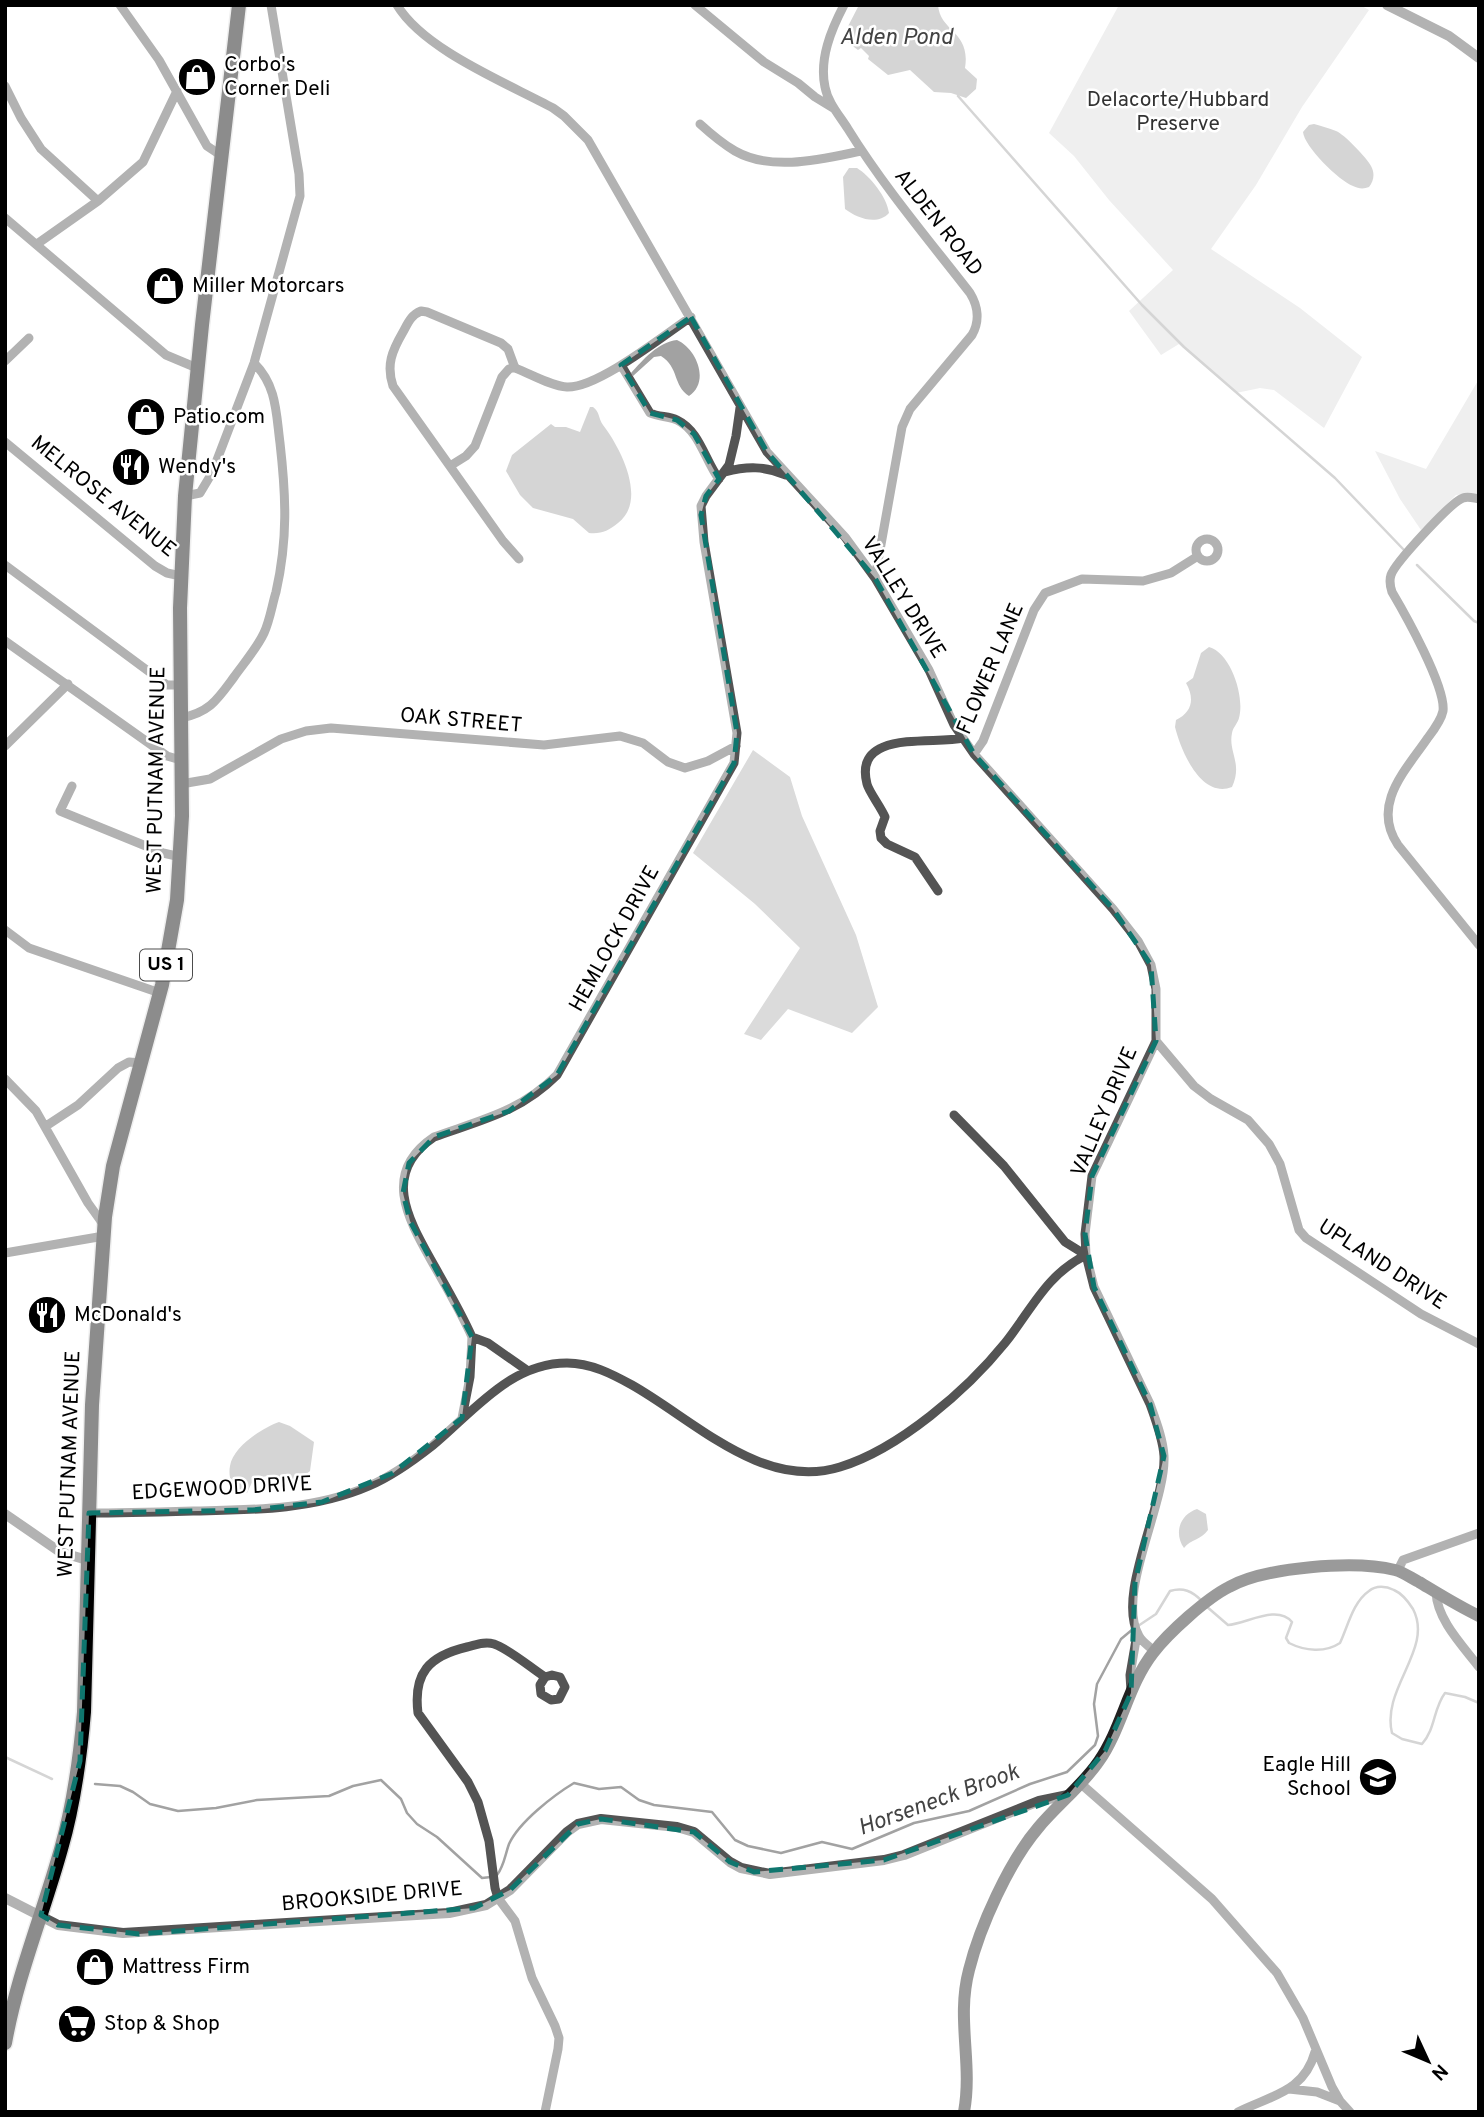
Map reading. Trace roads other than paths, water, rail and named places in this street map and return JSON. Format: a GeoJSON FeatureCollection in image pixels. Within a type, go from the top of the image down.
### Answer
{"type":"FeatureCollection","features":[{"type":"Feature","properties":{"kind":"main road","name":"WEST PUTNAM AVENUE"},"geometry":{"type":"LineString","coordinates":[[5,2043],[19,1980],[62,1845],[80,1761],[94,1371],[104,1231],[113,1166],[160,993],[177,900],[181,857],[181,576],[185,496],[239,5]]}},
{"type":"Feature","properties":{"kind":"main road"},"geometry":{"type":"LineString","coordinates":[[964,2112],[967,2061],[962,2017],[970,1967],[1000,1889],[1020,1852],[1036,1830],[1080,1783],[1105,1751],[1131,1693],[1154,1651],[1199,1607],[1230,1586],[1246,1580],[1304,1569],[1346,1565],[1398,1570],[1479,1616]]}},
{"type":"Feature","properties":{"kind":"street"},"geometry":{"type":"LineString","coordinates":[[120,5],[153,51],[207,146],[222,156]]}},
{"type":"Feature","properties":{"kind":"street"},"geometry":{"type":"LineString","coordinates":[[185,496],[200,493],[208,482],[254,363],[300,197],[299,174],[271,5]]}},
{"type":"Feature","properties":{"kind":"street","name":"VALLEY DRIVE"},"geometry":{"type":"LineString","coordinates":[[397,5],[423,36],[553,108],[576,127],[601,159],[767,452],[845,537],[875,578],[929,670],[954,725],[974,754],[1113,909],[1138,941],[1151,965],[1156,989],[1156,1041],[1092,1176],[1085,1234],[1086,1255],[1094,1287],[1140,1381],[1157,1424],[1164,1456],[1158,1494],[1135,1583],[1136,1628],[1130,1675],[1131,1693]]}},
{"type":"Feature","properties":{"kind":"street"},"geometry":{"type":"LineString","coordinates":[[695,5],[764,62],[834,109]]}},
{"type":"Feature","properties":{"kind":"street","name":"ALDEN ROAD"},"geometry":{"type":"LineString","coordinates":[[844,5],[824,58],[825,90],[861,151],[970,293],[978,312],[976,329],[910,409],[902,427],[875,578]]}},
{"type":"Feature","properties":{"kind":"street"},"geometry":{"type":"LineString","coordinates":[[1387,5],[1449,36],[1479,58]]}},
{"type":"Feature","properties":{"kind":"street"},"geometry":{"type":"LineString","coordinates":[[5,86],[41,149],[98,201]]}},
{"type":"Feature","properties":{"kind":"street"},"geometry":{"type":"LineString","coordinates":[[37,244],[98,201],[143,162],[177,91]]}},
{"type":"Feature","properties":{"kind":"street"},"geometry":{"type":"LineString","coordinates":[[701,124],[737,152],[767,162],[789,162],[861,151]]}},
{"type":"Feature","properties":{"kind":"street"},"geometry":{"type":"LineString","coordinates":[[5,218],[166,355],[197,368]]}},
{"type":"Feature","properties":{"kind":"street"},"geometry":{"type":"LineString","coordinates":[[515,367],[508,349],[501,343],[421,311],[412,316],[391,353],[390,375],[393,386],[503,541],[519,559]]}},
{"type":"Feature","properties":{"kind":"street"},"geometry":{"type":"LineString","coordinates":[[450,466],[466,456],[475,446],[502,377],[509,369],[515,367],[565,387],[579,386],[621,366],[691,317]]}},
{"type":"Feature","properties":{"kind":"street"},"geometry":{"type":"LineString","coordinates":[[5,361],[29,338]]}},
{"type":"Feature","properties":{"kind":"street"},"geometry":{"type":"LineString","coordinates":[[181,718],[197,715],[206,709],[239,670],[263,635],[278,583],[286,535],[286,494],[275,398],[268,379],[254,363]]}},
{"type":"Feature","properties":{"kind":"street"},"geometry":{"type":"LineString","coordinates":[[621,366],[650,413],[677,420],[694,434],[710,468],[722,476],[758,467],[772,469],[788,476]]}},
{"type":"Feature","properties":{"kind":"street","name":"HEMLOCK DRIVE"},"geometry":{"type":"LineString","coordinates":[[472,1336],[410,1221],[403,1192],[404,1177],[415,1152],[434,1138],[509,1111],[557,1075],[734,763],[737,733],[701,506],[722,476],[736,436],[740,406]]}},
{"type":"Feature","properties":{"kind":"street","name":"MELROSE AVENUE"},"geometry":{"type":"LineString","coordinates":[[5,442],[155,566],[167,573],[181,576]]}},
{"type":"Feature","properties":{"kind":"street"},"geometry":{"type":"LineString","coordinates":[[1479,499],[1463,497],[1453,503],[1396,565],[1391,575],[1392,592],[1436,681],[1443,711],[1436,726],[1391,793],[1388,811],[1393,838],[1479,945]]}},
{"type":"Feature","properties":{"kind":"street","name":"FLOWER LANE"},"geometry":{"type":"LineString","coordinates":[[974,754],[983,741],[1034,610],[1045,593],[1082,579],[1143,581],[1171,573],[1198,556]]}},
{"type":"Feature","properties":{"kind":"street"},"geometry":{"type":"LineString","coordinates":[[5,565],[167,685],[181,685]]}},
{"type":"Feature","properties":{"kind":"street"},"geometry":{"type":"LineString","coordinates":[[5,641],[167,756],[181,760]]}},
{"type":"Feature","properties":{"kind":"street"},"geometry":{"type":"LineString","coordinates":[[5,746],[68,684]]}},
{"type":"Feature","properties":{"kind":"street","name":"OAK STREET"},"geometry":{"type":"LineString","coordinates":[[181,784],[210,779],[281,740],[306,731],[331,728],[544,745],[620,736],[643,743],[667,762],[685,768],[708,761],[736,746]]}},
{"type":"Feature","properties":{"kind":"street"},"geometry":{"type":"LineString","coordinates":[[938,891],[915,857],[887,844],[881,838],[880,831],[885,817],[879,802],[867,787],[866,767],[873,752],[894,742],[950,741],[963,738]]}},
{"type":"Feature","properties":{"kind":"street"},"geometry":{"type":"LineString","coordinates":[[72,786],[61,811],[163,853],[181,857]]}},
{"type":"Feature","properties":{"kind":"street"},"geometry":{"type":"LineString","coordinates":[[5,930],[29,948],[160,993]]}},
{"type":"Feature","properties":{"kind":"street","name":"UPLAND DRIVE"},"geometry":{"type":"LineString","coordinates":[[1156,1041],[1194,1086],[1248,1120],[1269,1144],[1280,1164],[1298,1230],[1306,1238],[1421,1314],[1479,1344]]}},
{"type":"Feature","properties":{"kind":"street"},"geometry":{"type":"LineString","coordinates":[[46,1126],[78,1105],[118,1068],[128,1062],[141,1062]]}},
{"type":"Feature","properties":{"kind":"street"},"geometry":{"type":"LineString","coordinates":[[5,1079],[36,1111],[46,1126],[104,1231],[5,1253]]}},
{"type":"Feature","properties":{"kind":"street"},"geometry":{"type":"LineString","coordinates":[[954,1115],[1004,1166],[1065,1242],[1086,1255]]}},
{"type":"Feature","properties":{"kind":"street","name":"EDGEWOOD DRIVE"},"geometry":{"type":"LineString","coordinates":[[89,1513],[253,1510],[333,1499],[371,1486],[418,1457],[505,1383],[528,1371],[555,1364],[586,1365],[630,1384],[752,1459],[782,1469],[828,1470],[875,1451],[956,1395],[1005,1342],[1047,1283],[1069,1264],[1086,1255]]}},
{"type":"Feature","properties":{"kind":"street"},"geometry":{"type":"LineString","coordinates":[[462,1419],[470,1377],[472,1336],[488,1343],[528,1371]]}},
{"type":"Feature","properties":{"kind":"street"},"geometry":{"type":"LineString","coordinates":[[5,1514],[60,1552],[87,1560]]}},
{"type":"Feature","properties":{"kind":"street"},"geometry":{"type":"LineString","coordinates":[[1398,1570],[1403,1560],[1479,1533]]}},
{"type":"Feature","properties":{"kind":"street"},"geometry":{"type":"LineString","coordinates":[[1436,1592],[1436,1603],[1450,1628],[1479,1667]]}},
{"type":"Feature","properties":{"kind":"street"},"geometry":{"type":"LineString","coordinates":[[1136,1628],[1154,1651]]}},
{"type":"Feature","properties":{"kind":"street"},"geometry":{"type":"LineString","coordinates":[[545,1677],[502,1648],[481,1643],[442,1655],[423,1671],[419,1679],[418,1713],[468,1782],[478,1802],[489,1841],[496,1893],[515,1921],[532,1978],[559,2038],[545,2112]]}},
{"type":"Feature","properties":{"kind":"street"},"geometry":{"type":"LineString","coordinates":[[1080,1783],[1212,1899],[1284,1983],[1303,2018],[1315,2052],[1340,2101],[1350,2112]]}},
{"type":"Feature","properties":{"kind":"street","name":"BROOKSIDE DRIVE"},"geometry":{"type":"LineString","coordinates":[[5,1898],[58,1925],[139,1934],[449,1913],[474,1908],[496,1893],[518,1883],[567,1832],[578,1824],[601,1819],[694,1832],[730,1862],[754,1872],[770,1874],[884,1860],[904,1855],[1039,1801],[1068,1794]]}},
{"type":"Feature","properties":{"kind":"street"},"geometry":{"type":"LineString","coordinates":[[1238,2112],[1289,2089],[1300,2081],[1315,2052]]}},
{"type":"Feature","properties":{"kind":"street"},"geometry":{"type":"LineString","coordinates":[[1289,2089],[1317,2092],[1340,2101]]}},
{"type":"Feature","properties":{"kind":"water","name":"Alden Pond"},"geometry":{"type":"Polygon","coordinates":[[[859,5],[938,5],[944,21],[964,46],[965,68],[977,79],[976,89],[966,98],[951,93],[934,92],[910,70],[888,75],[868,59],[869,56],[861,48],[858,50],[842,38],[859,5]]]}},
{"type":"Feature","properties":{"kind":"water"},"geometry":{"type":"Polygon","coordinates":[[[1314,124],[1340,133],[1369,162],[1373,180],[1369,187],[1359,188],[1347,183],[1309,146],[1303,132],[1309,125],[1314,124]]]}},
{"type":"Feature","properties":{"kind":"water"},"geometry":{"type":"Polygon","coordinates":[[[849,168],[857,168],[877,188],[888,207],[889,213],[884,217],[867,219],[845,209],[843,177],[849,168]]]}},
{"type":"Feature","properties":{"kind":"water"},"geometry":{"type":"Polygon","coordinates":[[[677,340],[684,344],[695,358],[700,375],[699,383],[689,396],[680,387],[671,365],[661,356],[654,357],[633,376],[631,373],[657,348],[677,340]]]}},
{"type":"Feature","properties":{"kind":"water"},"geometry":{"type":"Polygon","coordinates":[[[590,407],[593,407],[623,460],[631,488],[631,501],[627,513],[618,523],[601,532],[589,533],[573,519],[533,508],[520,495],[506,471],[512,455],[551,424],[580,432],[590,407]]]}},
{"type":"Feature","properties":{"kind":"water"},"geometry":{"type":"Polygon","coordinates":[[[1209,647],[1217,651],[1230,667],[1240,699],[1239,718],[1231,740],[1236,764],[1235,779],[1232,787],[1221,789],[1202,780],[1194,771],[1175,727],[1176,720],[1189,709],[1191,700],[1186,683],[1193,678],[1201,653],[1209,647]]]}},
{"type":"Feature","properties":{"kind":"water"},"geometry":{"type":"Polygon","coordinates":[[[279,1422],[314,1442],[310,1471],[300,1478],[284,1483],[268,1476],[254,1478],[247,1493],[235,1494],[230,1473],[232,1459],[249,1439],[279,1422]]]}},
{"type":"Feature","properties":{"kind":"water"},"geometry":{"type":"Polygon","coordinates":[[[1197,1509],[1206,1514],[1208,1530],[1184,1548],[1179,1537],[1182,1520],[1197,1509]]]}},
{"type":"Feature","properties":{"kind":"waterway"},"geometry":{"type":"LineString","coordinates":[[958,96],[1142,305],[1184,347],[1335,478],[1404,550]]}},
{"type":"Feature","properties":{"kind":"waterway"},"geometry":{"type":"LineString","coordinates":[[1417,565],[1479,623]]}},
{"type":"Feature","properties":{"kind":"waterway","name":"Horseneck Brook"},"geometry":{"type":"LineString","coordinates":[[1206,1606],[1228,1625],[1261,1616],[1286,1617],[1292,1622],[1286,1638],[1289,1643],[1302,1648],[1321,1650],[1340,1643],[1363,1596],[1375,1588],[1391,1589],[1407,1601],[1418,1624],[1413,1654],[1394,1700],[1392,1733],[1402,1739],[1422,1744],[1430,1732],[1438,1705],[1445,1693],[1479,1703]]}},
{"type":"Feature","properties":{"kind":"waterway","name":"Horseneck Brook"},"geometry":{"type":"LineString","coordinates":[[1138,1626],[1156,1614],[1170,1591],[1187,1591],[1202,1601]]}},
{"type":"Feature","properties":{"kind":"waterway","name":"Horseneck Brook"},"geometry":{"type":"LineString","coordinates":[[497,1875],[509,1844],[521,1827],[547,1802],[574,1783],[599,1789],[621,1787],[639,1800],[654,1805],[712,1812],[735,1840],[748,1846],[781,1853],[822,1842],[852,1849],[914,1823],[969,1811],[1030,1784],[1067,1772],[1095,1745],[1098,1736],[1094,1704],[1097,1684],[1121,1639],[1133,1629]]}},
{"type":"Feature","properties":{"kind":"waterway","name":"Horseneck Brook"},"geometry":{"type":"LineString","coordinates":[[5,1757],[52,1779]]}},
{"type":"Feature","properties":{"kind":"waterway","name":"Horseneck Brook"},"geometry":{"type":"LineString","coordinates":[[95,1784],[120,1786],[150,1804],[178,1811],[216,1808],[257,1800],[329,1796],[353,1786],[381,1780],[401,1799],[407,1813],[417,1824],[437,1837],[482,1878],[491,1877]]}},
{"type":"Feature","properties":{"kind":"place","name":"Corbo's Corner Deli"},"geometry":{"type":"Point","coordinates":[197,77]}},
{"type":"Feature","properties":{"kind":"place","name":"Miller Motorcars"},"geometry":{"type":"Point","coordinates":[165,286]}},
{"type":"Feature","properties":{"kind":"place","name":"Patio.com"},"geometry":{"type":"Point","coordinates":[146,417]}},
{"type":"Feature","properties":{"kind":"place","name":"Wendy's"},"geometry":{"type":"Point","coordinates":[131,467]}},
{"type":"Feature","properties":{"kind":"place","name":"McDonald's"},"geometry":{"type":"Point","coordinates":[47,1315]}},
{"type":"Feature","properties":{"kind":"place","name":"Eagle Hill School"},"geometry":{"type":"Point","coordinates":[1378,1777]}},
{"type":"Feature","properties":{"kind":"place","name":"Mattress Firm"},"geometry":{"type":"Point","coordinates":[95,1967]}},
{"type":"Feature","properties":{"kind":"place","name":"Stop & Shop"},"geometry":{"type":"Point","coordinates":[77,2024]}},
{"type":"Feature","properties":{"kind":"park label","name":"Delacorte/Hubbard Preserve"},"geometry":{"type":"Point","coordinates":[1178,112]}}]}
